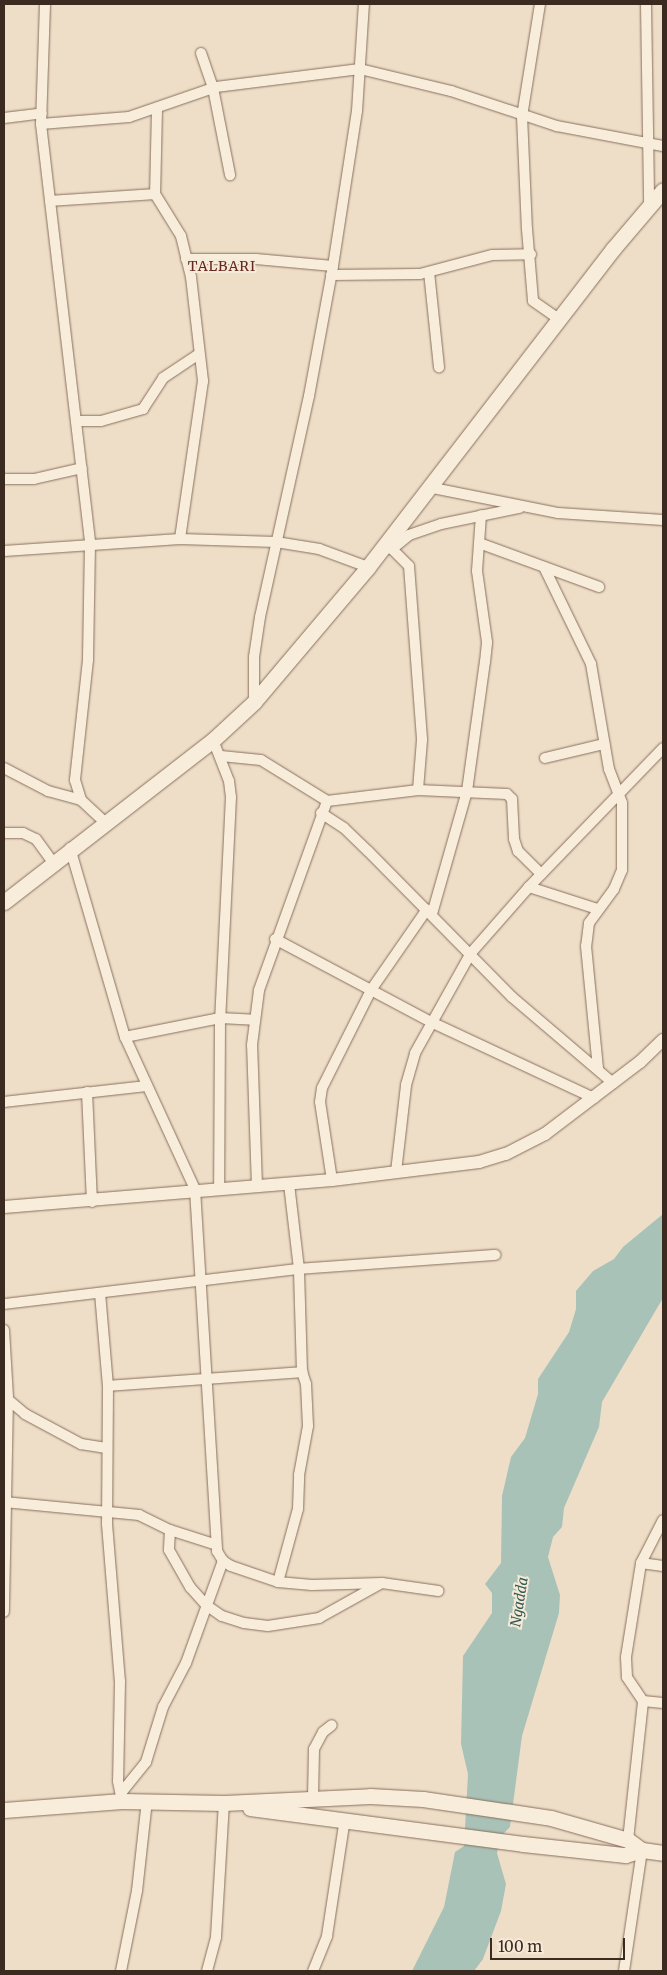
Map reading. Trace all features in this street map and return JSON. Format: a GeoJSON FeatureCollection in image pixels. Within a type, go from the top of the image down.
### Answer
{"type":"FeatureCollection","features":[{"type":"Feature","properties":{"kind":"main road"},"geometry":{"type":"LineString","coordinates":[[4,902],[70,848],[213,740],[254,702],[368,567],[389,547],[428,487],[649,205],[663,190]]}},
{"type":"Feature","properties":{"kind":"main road"},"geometry":{"type":"LineString","coordinates":[[4,1810],[121,1797],[147,1801],[224,1803],[313,1797],[423,1799],[525,1814],[628,1840],[642,1850]]}},
{"type":"Feature","properties":{"kind":"main road"},"geometry":{"type":"LineString","coordinates":[[224,1803],[523,1844],[625,1855],[642,1850],[663,1853]]}},
{"type":"Feature","properties":{"kind":"street"},"geometry":{"type":"LineString","coordinates":[[45,4],[41,124],[90,544],[88,660],[76,770],[81,800]]}},
{"type":"Feature","properties":{"kind":"street"},"geometry":{"type":"LineString","coordinates":[[254,702],[254,658],[276,542],[309,396],[332,270],[357,111],[364,4]]}},
{"type":"Feature","properties":{"kind":"street"},"geometry":{"type":"LineString","coordinates":[[540,4],[522,116],[526,229],[531,254],[533,301],[560,320]]}},
{"type":"Feature","properties":{"kind":"street"},"geometry":{"type":"LineString","coordinates":[[646,4],[649,205]]}},
{"type":"Feature","properties":{"kind":"street"},"geometry":{"type":"LineString","coordinates":[[201,53],[213,88],[230,176]]}},
{"type":"Feature","properties":{"kind":"street"},"geometry":{"type":"LineString","coordinates":[[41,124],[129,117],[157,109],[213,88],[360,69],[451,91],[557,126],[649,145],[663,146]]}},
{"type":"Feature","properties":{"kind":"street"},"geometry":{"type":"LineString","coordinates":[[157,109],[155,194],[181,236],[191,277],[203,381],[201,409],[180,539]]}},
{"type":"Feature","properties":{"kind":"street"},"geometry":{"type":"LineString","coordinates":[[4,118],[42,113]]}},
{"type":"Feature","properties":{"kind":"street"},"geometry":{"type":"LineString","coordinates":[[50,201],[155,194]]}},
{"type":"Feature","properties":{"kind":"street"},"geometry":{"type":"LineString","coordinates":[[186,259],[256,259],[332,270],[429,272],[492,255],[531,254]]}},
{"type":"Feature","properties":{"kind":"street"},"geometry":{"type":"LineString","coordinates":[[429,272],[439,367]]}},
{"type":"Feature","properties":{"kind":"street"},"geometry":{"type":"LineString","coordinates":[[76,421],[101,421],[143,409],[163,378],[199,354]]}},
{"type":"Feature","properties":{"kind":"street"},"geometry":{"type":"LineString","coordinates":[[4,479],[34,479],[82,468]]}},
{"type":"Feature","properties":{"kind":"street"},"geometry":{"type":"LineString","coordinates":[[428,487],[558,513],[663,520]]}},
{"type":"Feature","properties":{"kind":"street"},"geometry":{"type":"LineString","coordinates":[[418,790],[422,740],[408,566],[389,547],[409,535],[526,506]]}},
{"type":"Feature","properties":{"kind":"street"},"geometry":{"type":"LineString","coordinates":[[332,1180],[320,1102],[322,1088],[370,990],[429,912],[466,792],[487,642],[477,571],[481,516]]}},
{"type":"Feature","properties":{"kind":"street"},"geometry":{"type":"LineString","coordinates":[[4,551],[180,539],[276,542],[319,549],[368,567]]}},
{"type":"Feature","properties":{"kind":"street"},"geometry":{"type":"LineString","coordinates":[[479,543],[599,587]]}},
{"type":"Feature","properties":{"kind":"street"},"geometry":{"type":"LineString","coordinates":[[544,567],[591,664],[604,744],[617,794],[622,803],[624,823],[622,870],[614,889],[597,909],[589,923],[586,946],[598,1068]]}},
{"type":"Feature","properties":{"kind":"street"},"geometry":{"type":"LineString","coordinates":[[213,740],[221,756],[231,797],[220,1018],[218,1188]]}},
{"type":"Feature","properties":{"kind":"street"},"geometry":{"type":"LineString","coordinates":[[545,758],[604,744]]}},
{"type":"Feature","properties":{"kind":"street"},"geometry":{"type":"LineString","coordinates":[[396,1172],[406,1085],[415,1053],[471,953],[528,887],[663,748]]}},
{"type":"Feature","properties":{"kind":"street"},"geometry":{"type":"LineString","coordinates":[[221,756],[261,760],[327,801],[418,790],[500,793],[512,799],[514,839],[518,851],[542,874]]}},
{"type":"Feature","properties":{"kind":"street"},"geometry":{"type":"LineString","coordinates":[[4,768],[48,791],[81,800],[105,822]]}},
{"type":"Feature","properties":{"kind":"street"},"geometry":{"type":"LineString","coordinates":[[257,1186],[254,1020],[259,990],[275,939],[327,801]]}},
{"type":"Feature","properties":{"kind":"street"},"geometry":{"type":"LineString","coordinates":[[321,813],[344,828],[532,1015],[598,1068],[613,1083]]}},
{"type":"Feature","properties":{"kind":"street"},"geometry":{"type":"LineString","coordinates":[[4,833],[23,833],[36,839],[53,862]]}},
{"type":"Feature","properties":{"kind":"street"},"geometry":{"type":"LineString","coordinates":[[70,848],[125,1037],[195,1189],[214,1544],[223,1561],[278,1582],[312,1585],[382,1583],[438,1591]]}},
{"type":"Feature","properties":{"kind":"street"},"geometry":{"type":"LineString","coordinates":[[528,887],[597,909]]}},
{"type":"Feature","properties":{"kind":"street"},"geometry":{"type":"LineString","coordinates":[[275,939],[431,1022],[594,1098]]}},
{"type":"Feature","properties":{"kind":"street"},"geometry":{"type":"LineString","coordinates":[[125,1037],[220,1018],[254,1020]]}},
{"type":"Feature","properties":{"kind":"street"},"geometry":{"type":"LineString","coordinates":[[4,1207],[92,1202],[195,1189],[332,1180],[480,1162],[506,1154],[545,1134],[613,1083],[663,1040]]}},
{"type":"Feature","properties":{"kind":"street"},"geometry":{"type":"LineString","coordinates":[[4,1102],[146,1086]]}},
{"type":"Feature","properties":{"kind":"street"},"geometry":{"type":"LineString","coordinates":[[87,1092],[92,1202]]}},
{"type":"Feature","properties":{"kind":"street"},"geometry":{"type":"LineString","coordinates":[[278,1582],[294,1526],[299,1475],[308,1440],[308,1405],[302,1372],[299,1269],[289,1184]]}},
{"type":"Feature","properties":{"kind":"street"},"geometry":{"type":"LineString","coordinates":[[4,1304],[299,1269],[496,1255]]}},
{"type":"Feature","properties":{"kind":"street"},"geometry":{"type":"LineString","coordinates":[[100,1293],[108,1386],[106,1448],[108,1510],[120,1681],[121,1797]]}},
{"type":"Feature","properties":{"kind":"street"},"geometry":{"type":"LineString","coordinates":[[4,1330],[6,1397],[4,1612]]}},
{"type":"Feature","properties":{"kind":"street"},"geometry":{"type":"LineString","coordinates":[[108,1386],[302,1372]]}},
{"type":"Feature","properties":{"kind":"street"},"geometry":{"type":"LineString","coordinates":[[6,1397],[25,1414],[82,1444],[106,1448]]}},
{"type":"Feature","properties":{"kind":"street"},"geometry":{"type":"LineString","coordinates":[[5,1502],[108,1510],[139,1515],[170,1530],[214,1544]]}},
{"type":"Feature","properties":{"kind":"street"},"geometry":{"type":"LineString","coordinates":[[628,1840],[644,1700],[627,1677],[626,1657],[641,1563],[663,1520]]}},
{"type":"Feature","properties":{"kind":"street"},"geometry":{"type":"LineString","coordinates":[[170,1530],[172,1555],[190,1587],[206,1605],[222,1616],[244,1623],[268,1626],[319,1618],[382,1583]]}},
{"type":"Feature","properties":{"kind":"street"},"geometry":{"type":"LineString","coordinates":[[121,1797],[146,1762],[163,1707],[186,1664],[223,1561]]}},
{"type":"Feature","properties":{"kind":"street"},"geometry":{"type":"LineString","coordinates":[[641,1563],[663,1566]]}},
{"type":"Feature","properties":{"kind":"street"},"geometry":{"type":"LineString","coordinates":[[644,1700],[663,1703]]}},
{"type":"Feature","properties":{"kind":"street"},"geometry":{"type":"LineString","coordinates":[[313,1797],[314,1749],[323,1732],[332,1725]]}},
{"type":"Feature","properties":{"kind":"street"},"geometry":{"type":"LineString","coordinates":[[121,1971],[137,1891],[147,1801]]}},
{"type":"Feature","properties":{"kind":"street"},"geometry":{"type":"LineString","coordinates":[[208,1971],[216,1937],[224,1803]]}},
{"type":"Feature","properties":{"kind":"street"},"geometry":{"type":"LineString","coordinates":[[313,1971],[327,1936],[345,1819]]}},
{"type":"Feature","properties":{"kind":"street"},"geometry":{"type":"LineString","coordinates":[[624,1971],[642,1850]]}},
{"type":"Feature","properties":{"kind":"water","name":"Ngadda"},"geometry":{"type":"Polygon","coordinates":[[[663,1214],[663,1298],[602,1402],[599,1427],[564,1508],[562,1527],[553,1537],[548,1557],[560,1595],[559,1613],[522,1736],[510,1827],[501,1836],[497,1853],[506,1884],[501,1911],[483,1959],[474,1971],[412,1971],[444,1907],[455,1852],[464,1846],[468,1774],[461,1744],[463,1656],[492,1613],[492,1593],[485,1584],[501,1563],[502,1496],[511,1457],[525,1438],[538,1394],[538,1379],[569,1332],[576,1309],[576,1291],[593,1271],[614,1259],[623,1247],[663,1214]]]}},
{"type":"Feature","properties":{"kind":"district","name":"TALBARI"},"geometry":{"type":"Point","coordinates":[222,266]}}]}
